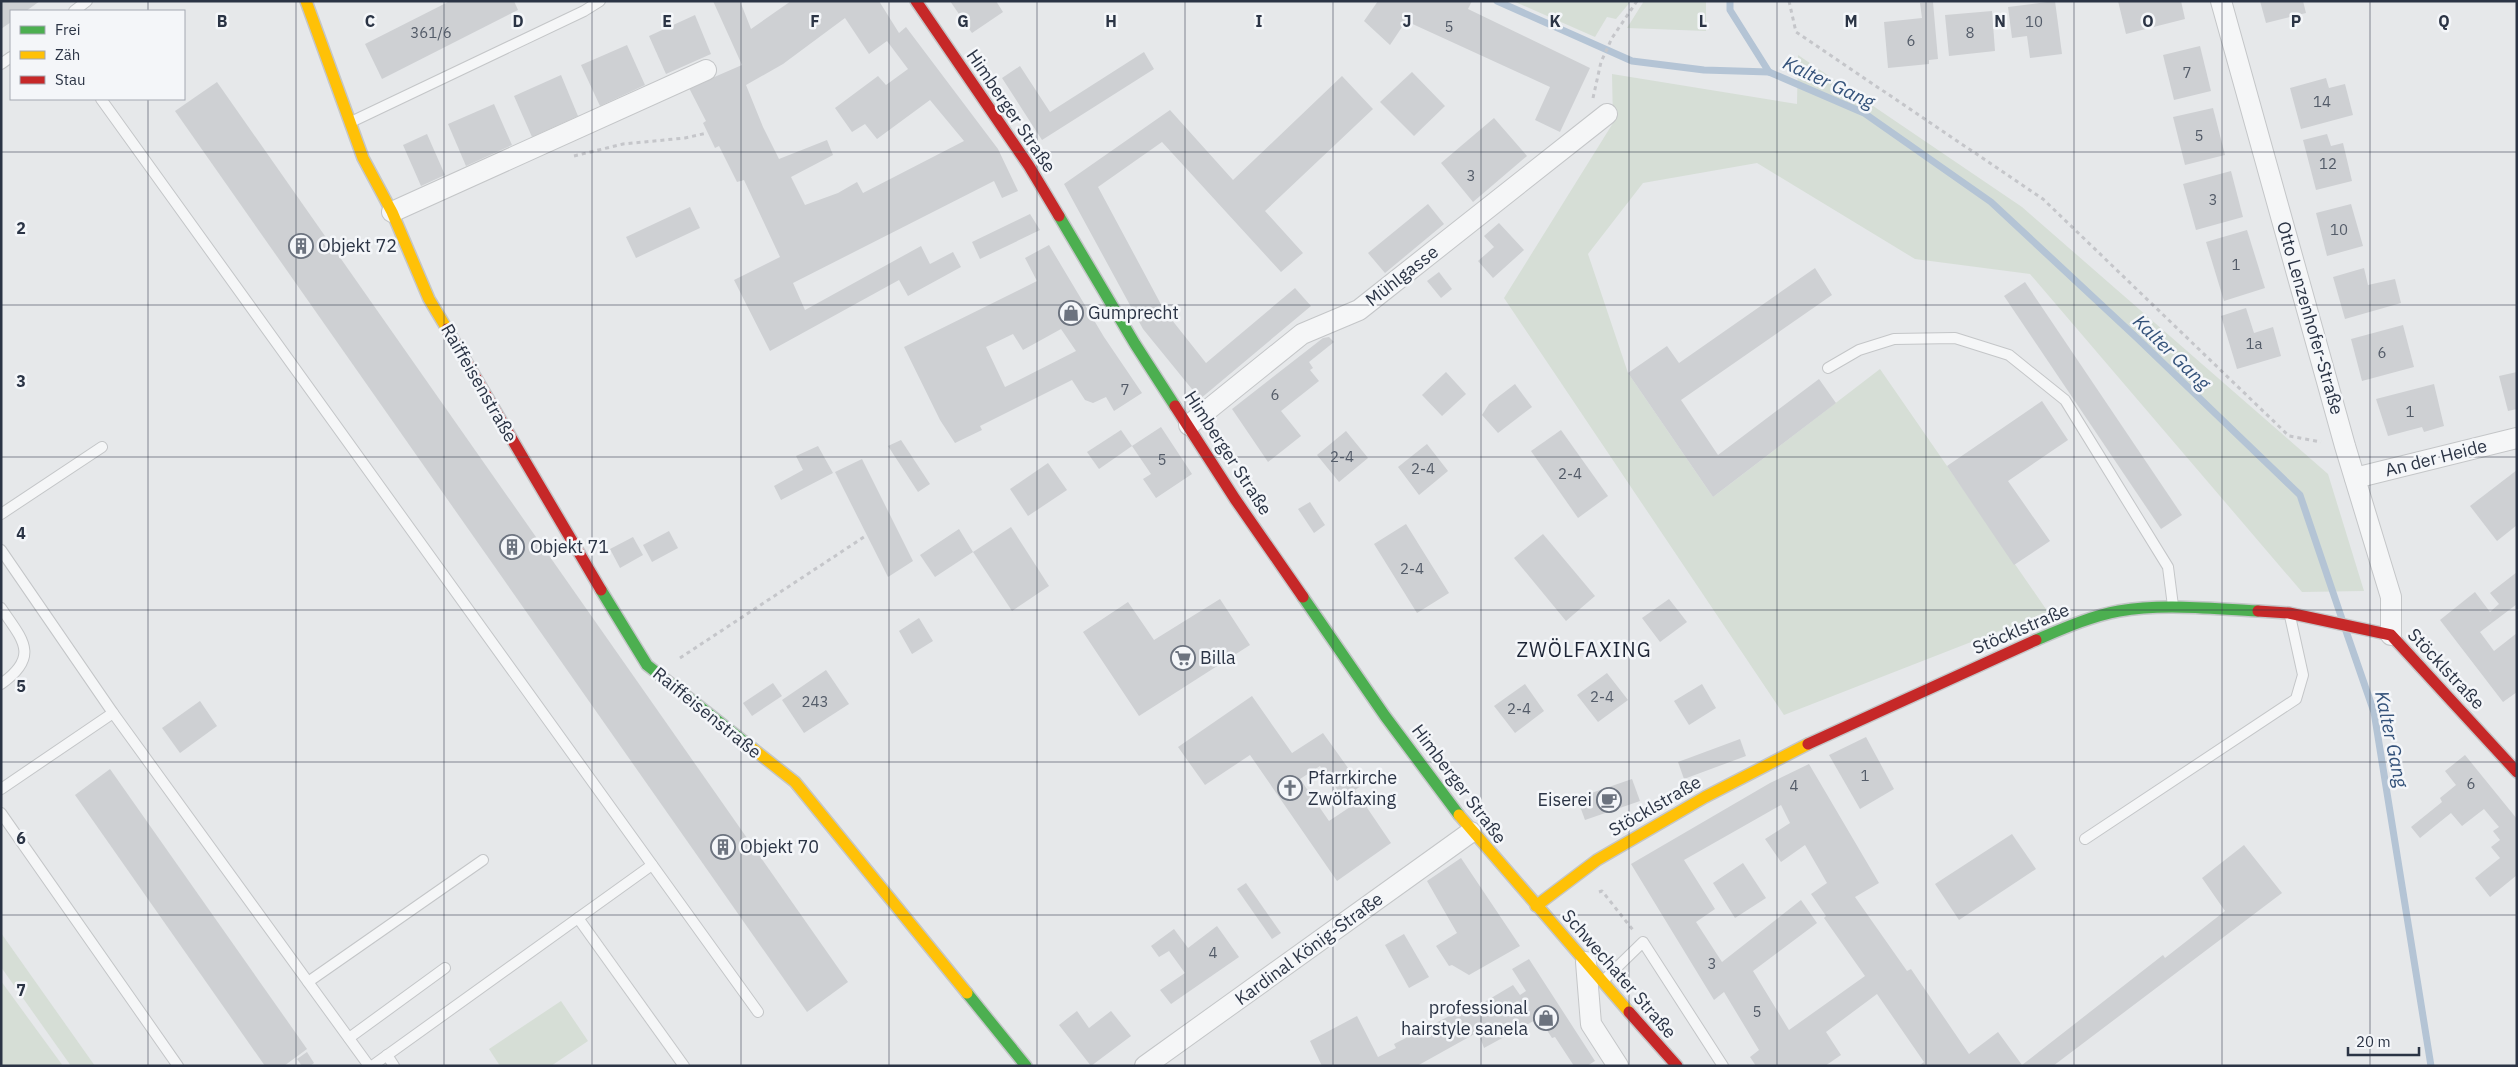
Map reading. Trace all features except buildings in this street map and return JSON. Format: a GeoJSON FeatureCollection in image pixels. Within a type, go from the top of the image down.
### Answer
{"type":"FeatureCollection","features":[{"type":"Feature","properties":{"kind":"street","name":"Raiffeisenstraße"},"geometry":{"type":"LineString","coordinates":[[306,1],[363,158],[392,212],[429,299],[646,665],[795,782],[1026,1066]]}},
{"type":"Feature","properties":{"kind":"street","name":"Himberger Straße"},"geometry":{"type":"LineString","coordinates":[[916,1],[1029,166],[1135,344],[1235,499],[1380,708],[1471,832],[1536,906]]}},
{"type":"Feature","properties":{"kind":"street","name":"Otto Lenzenhofer-Straße"},"geometry":{"type":"LineString","coordinates":[[2221,1],[2355,478],[2391,597],[2391,635]]}},
{"type":"Feature","properties":{"kind":"street"},"geometry":{"type":"LineString","coordinates":[[392,212],[706,70]]}},
{"type":"Feature","properties":{"kind":"street","name":"Mühlgasse"},"geometry":{"type":"LineString","coordinates":[[1189,425],[1302,334],[1359,310],[1607,114]]}},
{"type":"Feature","properties":{"kind":"street","name":"An der Heide"},"geometry":{"type":"LineString","coordinates":[[2355,478],[2517,438]]}},
{"type":"Feature","properties":{"kind":"street","name":"Stöcklstraße"},"geometry":{"type":"LineString","coordinates":[[1536,906],[1597,860],[1650,827],[1819,739],[2063,628],[2118,611],[2173,607],[2289,613],[2391,635],[2517,772]]}},
{"type":"Feature","properties":{"kind":"street","name":"Kardinal König-Straße"},"geometry":{"type":"LineString","coordinates":[[1145,1066],[1471,832]]}},
{"type":"Feature","properties":{"kind":"street","name":"Schwechater Straße"},"geometry":{"type":"LineString","coordinates":[[1536,906],[1676,1066]]}},
{"type":"Feature","properties":{"kind":"street"},"geometry":{"type":"LineString","coordinates":[[1586,962],[1591,1024],[1618,1066]]}},
{"type":"Feature","properties":{"kind":"lane"},"geometry":{"type":"LineString","coordinates":[[75,10],[87,1]]}},
{"type":"Feature","properties":{"kind":"lane"},"geometry":{"type":"LineString","coordinates":[[350,122],[576,15],[600,1]]}},
{"type":"Feature","properties":{"kind":"lane"},"geometry":{"type":"LineString","coordinates":[[102,100],[758,1012]]}},
{"type":"Feature","properties":{"kind":"lane"},"geometry":{"type":"LineString","coordinates":[[1828,368],[1859,350],[1894,339],[1955,338],[2009,355],[2065,400],[2168,567],[2173,607]]}},
{"type":"Feature","properties":{"kind":"lane"},"geometry":{"type":"LineString","coordinates":[[1,514],[102,446]]}},
{"type":"Feature","properties":{"kind":"lane"},"geometry":{"type":"LineString","coordinates":[[1,550],[113,713],[370,1066],[652,865]]}},
{"type":"Feature","properties":{"kind":"lane"},"geometry":{"type":"LineString","coordinates":[[1,608],[24,642],[26,653],[20,667],[1,684]]}},
{"type":"Feature","properties":{"kind":"lane"},"geometry":{"type":"LineString","coordinates":[[2085,839],[2296,699],[2303,675],[2289,613]]}},
{"type":"Feature","properties":{"kind":"lane"},"geometry":{"type":"LineString","coordinates":[[1,789],[113,713]]}},
{"type":"Feature","properties":{"kind":"lane"},"geometry":{"type":"LineString","coordinates":[[1,813],[178,1066]]}},
{"type":"Feature","properties":{"kind":"lane"},"geometry":{"type":"LineString","coordinates":[[308,982],[483,860]]}},
{"type":"Feature","properties":{"kind":"lane"},"geometry":{"type":"LineString","coordinates":[[578,918],[684,1066]]}},
{"type":"Feature","properties":{"kind":"lane"},"geometry":{"type":"LineString","coordinates":[[1603,982],[1643,942],[1723,1066]]}},
{"type":"Feature","properties":{"kind":"lane"},"geometry":{"type":"LineString","coordinates":[[349,1038],[445,968]]}},
{"type":"Feature","properties":{"kind":"lane"},"geometry":{"type":"LineString","coordinates":[[387,1055],[394,1066]]}},
{"type":"Feature","properties":{"kind":"path"},"geometry":{"type":"LineString","coordinates":[[1601,62],[1612,38],[1637,1]]}},
{"type":"Feature","properties":{"kind":"path"},"geometry":{"type":"LineString","coordinates":[[1789,1],[1796,32],[2044,199],[2289,436],[2346,446]]}},
{"type":"Feature","properties":{"kind":"path"},"geometry":{"type":"LineString","coordinates":[[573,156],[623,144],[685,138],[707,133]]}},
{"type":"Feature","properties":{"kind":"path"},"geometry":{"type":"LineString","coordinates":[[668,683],[682,656],[867,535]]}},
{"type":"Feature","properties":{"kind":"path"},"geometry":{"type":"LineString","coordinates":[[1593,894],[1602,890],[1643,942]]}},
{"type":"Feature","properties":{"kind":"shaded area"},"geometry":{"type":"Polygon","coordinates":[[[1513,1],[1631,1],[1616,19],[1607,17],[1595,37],[1513,1]]]}},
{"type":"Feature","properties":{"kind":"shaded area"},"geometry":{"type":"Polygon","coordinates":[[[1644,1],[1706,1],[1706,31],[1627,28],[1644,1]]]}},
{"type":"Feature","properties":{"kind":"shaded area"},"geometry":{"type":"Polygon","coordinates":[[[1798,55],[2022,207],[2328,474],[2364,591],[2302,592],[2030,274],[1915,259],[1757,163],[1643,183],[1588,254],[1628,373],[1713,497],[1880,369],[2048,612],[1784,715],[1504,298],[1613,123],[1612,74],[1797,104],[1798,55]]]}},
{"type":"Feature","properties":{"kind":"shaded area"},"geometry":{"type":"Polygon","coordinates":[[[1,933],[95,1066],[71,1066],[1,967],[1,933]]]}},
{"type":"Feature","properties":{"kind":"shaded area"},"geometry":{"type":"Polygon","coordinates":[[[1,981],[63,1066],[1,1066],[1,981]]]}},
{"type":"Feature","properties":{"kind":"shaded area"},"geometry":{"type":"Polygon","coordinates":[[[561,1001],[588,1041],[551,1066],[500,1066],[489,1049],[561,1001]]]}},
{"type":"Feature","properties":{"kind":"waterway","name":"Kalter Gang"},"geometry":{"type":"LineString","coordinates":[[1497,1],[1632,61],[1704,70],[1769,72],[1864,113],[1991,202],[2137,338],[2300,495],[2342,619]]}},
{"type":"Feature","properties":{"kind":"waterway"},"geometry":{"type":"LineString","coordinates":[[1730,1],[1730,10],[1769,72]]}},
{"type":"Feature","properties":{"kind":"waterway","name":"Kalter Gang"},"geometry":{"type":"LineString","coordinates":[[2346,631],[2374,712],[2431,1066]]}},
{"type":"Feature","properties":{"kind":"traffic: fast"},"geometry":{"type":"LineString","coordinates":[[1059,216],[1135,344],[1175,406]]}},
{"type":"Feature","properties":{"kind":"traffic: fast"},"geometry":{"type":"LineString","coordinates":[[601,590],[647,665],[752,748]]}},
{"type":"Feature","properties":{"kind":"traffic: fast"},"geometry":{"type":"LineString","coordinates":[[1303,597],[1385,716],[1459,815]]}},
{"type":"Feature","properties":{"kind":"traffic: fast"},"geometry":{"type":"LineString","coordinates":[[2036,640],[2077,623],[2119,611],[2153,607],[2258,611]]}},
{"type":"Feature","properties":{"kind":"traffic: fast"},"geometry":{"type":"LineString","coordinates":[[967,993],[1026,1066]]}},
{"type":"Feature","properties":{"kind":"traffic: slow"},"geometry":{"type":"LineString","coordinates":[[306,1],[363,158],[392,212],[429,299],[447,329]]}},
{"type":"Feature","properties":{"kind":"traffic: slow"},"geometry":{"type":"LineString","coordinates":[[1536,906],[1597,860],[1705,797],[1808,744]]}},
{"type":"Feature","properties":{"kind":"traffic: slow"},"geometry":{"type":"LineString","coordinates":[[752,748],[795,782],[967,993]]}},
{"type":"Feature","properties":{"kind":"traffic: slow"},"geometry":{"type":"LineString","coordinates":[[1459,815],[1629,1012]]}},
{"type":"Feature","properties":{"kind":"traffic: jam"},"geometry":{"type":"LineString","coordinates":[[916,1],[1029,166],[1059,216]]}},
{"type":"Feature","properties":{"kind":"traffic: jam"},"geometry":{"type":"LineString","coordinates":[[447,329],[601,590]]}},
{"type":"Feature","properties":{"kind":"traffic: jam"},"geometry":{"type":"LineString","coordinates":[[1175,406],[1235,499],[1303,597]]}},
{"type":"Feature","properties":{"kind":"traffic: jam"},"geometry":{"type":"LineString","coordinates":[[2258,611],[2289,613],[2391,635],[2517,772]]}},
{"type":"Feature","properties":{"kind":"traffic: jam"},"geometry":{"type":"LineString","coordinates":[[1808,744],[2036,640]]}},
{"type":"Feature","properties":{"kind":"traffic: jam"},"geometry":{"type":"LineString","coordinates":[[1629,1012],[1677,1066]]}},
{"type":"Feature","properties":{"kind":"place","name":"Objekt 72"},"geometry":{"type":"Point","coordinates":[301,246]}},
{"type":"Feature","properties":{"kind":"place","name":"Gumprecht"},"geometry":{"type":"Point","coordinates":[1071,313]}},
{"type":"Feature","properties":{"kind":"place","name":"Objekt 71"},"geometry":{"type":"Point","coordinates":[512,547]}},
{"type":"Feature","properties":{"kind":"place","name":"Billa"},"geometry":{"type":"Point","coordinates":[1183,658]}},
{"type":"Feature","properties":{"kind":"place","name":"Pfarrkirche Zwölfaxing"},"geometry":{"type":"Point","coordinates":[1290,788]}},
{"type":"Feature","properties":{"kind":"place","name":"Eiserei"},"geometry":{"type":"Point","coordinates":[1609,800]}},
{"type":"Feature","properties":{"kind":"place","name":"Objekt 70"},"geometry":{"type":"Point","coordinates":[723,847]}},
{"type":"Feature","properties":{"kind":"place","name":"professional hairstyle sanela"},"geometry":{"type":"Point","coordinates":[1546,1018]}},
{"type":"Feature","properties":{"kind":"district","name":"ZWÖLFAXING"},"geometry":{"type":"Point","coordinates":[1584,650]}}]}
